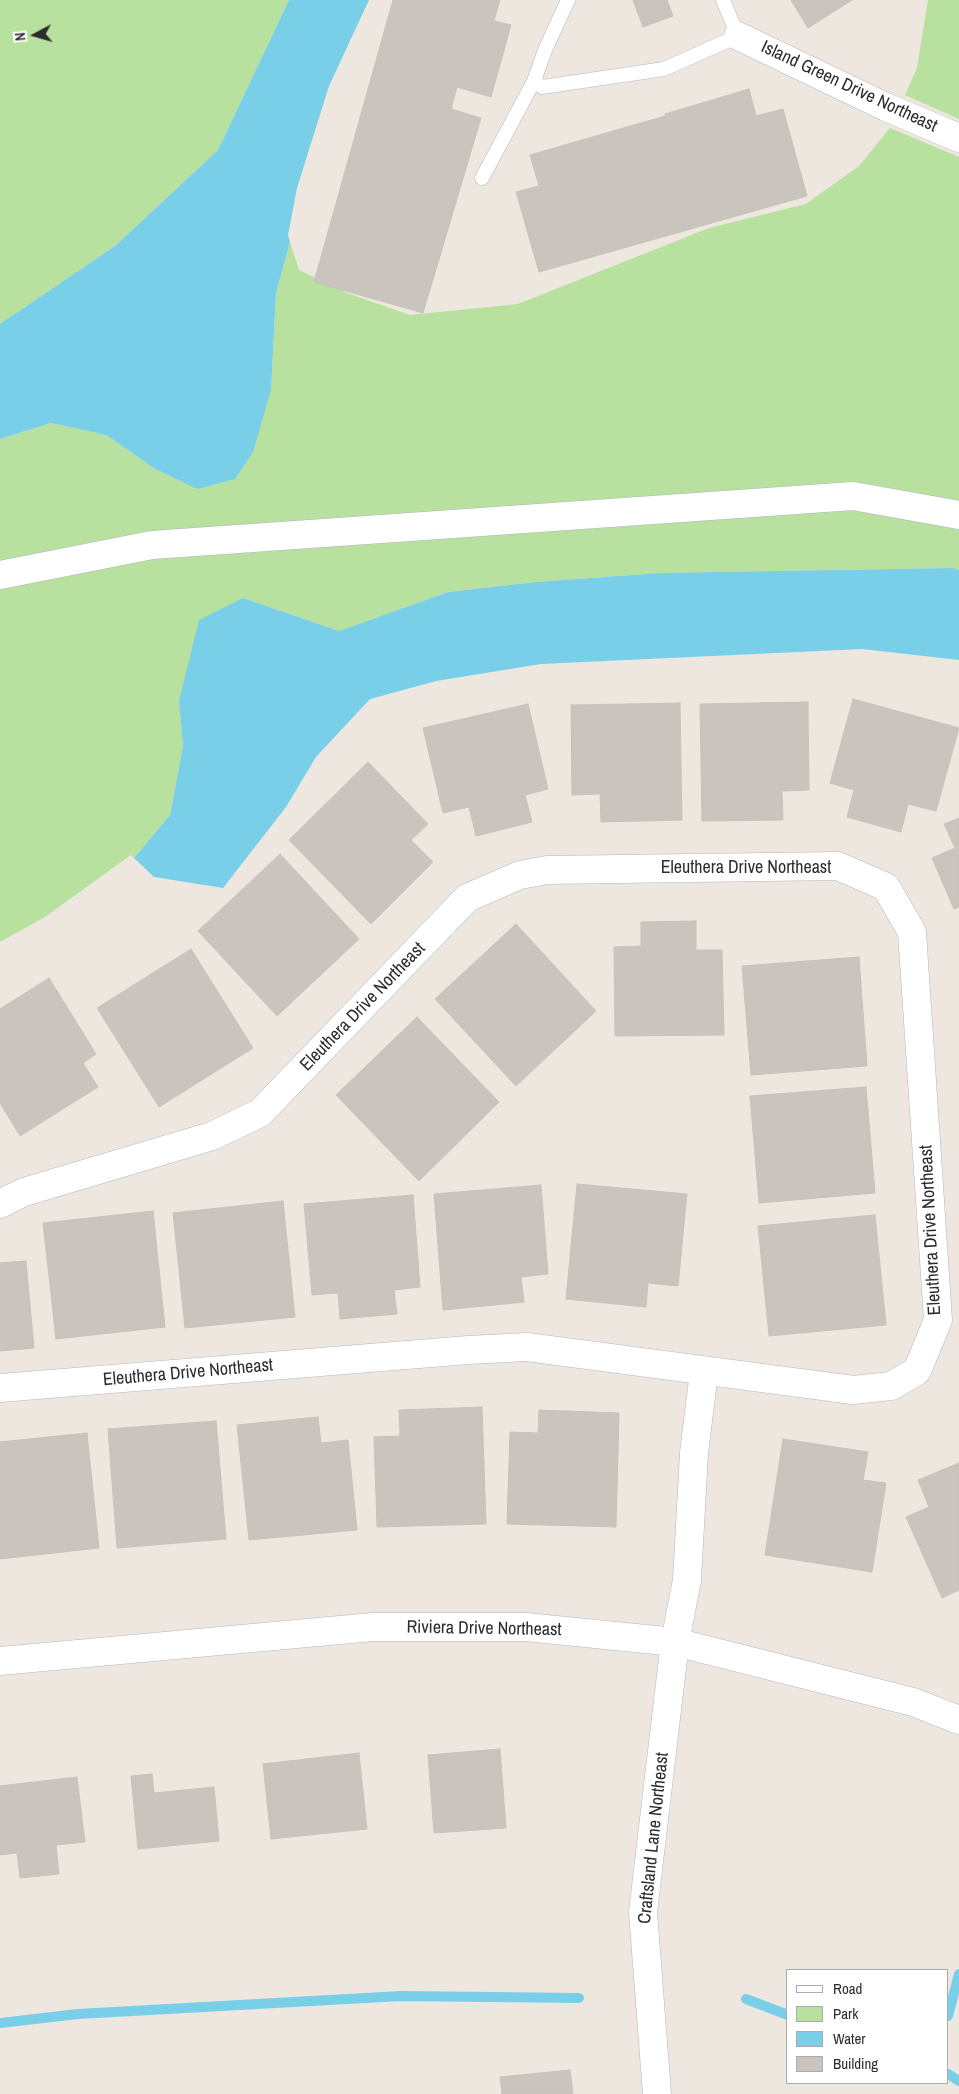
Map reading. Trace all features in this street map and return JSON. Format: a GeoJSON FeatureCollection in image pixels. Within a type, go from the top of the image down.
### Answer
{"type":"FeatureCollection","features":[{"type":"Feature","properties":{"kind":"street","name":"Island Green Drive Northeast"},"geometry":{"type":"LineString","coordinates":[[738,36],[886,107],[959,138]]}},
{"type":"Feature","properties":{"kind":"street"},"geometry":{"type":"LineString","coordinates":[[0,575],[152,545],[852,496],[959,515]]}},
{"type":"Feature","properties":{"kind":"street","name":"Eleuthera Drive Northeast"},"geometry":{"type":"LineString","coordinates":[[0,1204],[24,1192],[212,1136],[260,1113],[467,898],[520,875],[547,870],[838,866],[886,887],[912,932],[938,1320],[917,1371],[892,1386],[853,1390],[704,1372],[527,1347],[458,1350],[0,1388]]}},
{"type":"Feature","properties":{"kind":"street"},"geometry":{"type":"LineString","coordinates":[[675,1642],[686,1580],[694,1454],[704,1372]]}},
{"type":"Feature","properties":{"kind":"street","name":"Riviera Drive Northeast"},"geometry":{"type":"LineString","coordinates":[[0,1661],[373,1627],[526,1627],[675,1642],[914,1702],[959,1720]]}},
{"type":"Feature","properties":{"kind":"street","name":"Craftsland Lane Northeast"},"geometry":{"type":"LineString","coordinates":[[657,2094],[643,1912],[675,1642]]}},
{"type":"Feature","properties":{"kind":"lane"},"geometry":{"type":"LineString","coordinates":[[482,178],[534,81],[545,50],[568,0]]}},
{"type":"Feature","properties":{"kind":"lane"},"geometry":{"type":"LineString","coordinates":[[534,81],[542,88],[664,69],[738,36],[723,0]]}},
{"type":"Feature","properties":{"kind":"green space"},"geometry":{"type":"Polygon","coordinates":[[[0,0],[289,0],[218,150],[115,246],[0,324],[0,0]]]}},
{"type":"Feature","properties":{"kind":"green space"},"geometry":{"type":"Polygon","coordinates":[[[928,0],[959,0],[959,119],[905,95],[917,68],[928,0]]]}},
{"type":"Feature","properties":{"kind":"green space"},"geometry":{"type":"Polygon","coordinates":[[[890,128],[959,157],[959,570],[953,568],[659,573],[536,582],[448,592],[339,631],[243,598],[179,701],[183,746],[170,815],[134,858],[131,855],[45,917],[0,942],[0,439],[51,423],[106,435],[155,469],[197,489],[271,390],[276,293],[290,242],[299,270],[347,293],[410,315],[518,304],[709,228],[806,204],[859,166],[890,128]]]}},
{"type":"Feature","properties":{"kind":"water"},"geometry":{"type":"Polygon","coordinates":[[[289,0],[369,0],[329,86],[297,188],[288,235],[290,242],[276,293],[271,390],[253,452],[235,479],[197,489],[155,469],[106,435],[51,423],[0,439],[0,324],[115,246],[218,150],[289,0]]]}},
{"type":"Feature","properties":{"kind":"water"},"geometry":{"type":"Polygon","coordinates":[[[953,568],[959,570],[959,660],[862,649],[541,664],[436,681],[370,699],[316,757],[286,807],[223,888],[154,877],[134,858],[170,815],[183,746],[179,701],[199,620],[243,598],[339,631],[448,592],[536,582],[659,573],[953,568]]]}},
{"type":"Feature","properties":{"kind":"building"},"geometry":{"type":"Polygon","coordinates":[[[393,0],[500,0],[494,21],[511,25],[491,97],[457,87],[451,109],[481,118],[423,313],[314,282],[393,0]]]}},
{"type":"Feature","properties":{"kind":"building"},"geometry":{"type":"Polygon","coordinates":[[[633,0],[667,0],[673,16],[643,27],[633,0]]]}},
{"type":"Feature","properties":{"kind":"building"},"geometry":{"type":"Polygon","coordinates":[[[791,0],[852,0],[808,28],[791,0]]]}},
{"type":"Feature","properties":{"kind":"building"},"geometry":{"type":"Polygon","coordinates":[[[749,89],[756,116],[783,109],[807,196],[539,272],[516,192],[539,186],[530,155],[665,116],[665,114],[749,89]]]}},
{"type":"Feature","properties":{"kind":"building"},"geometry":{"type":"Polygon","coordinates":[[[853,699],[959,728],[936,811],[908,804],[901,832],[847,817],[854,790],[830,783],[853,699]]]}},
{"type":"Feature","properties":{"kind":"building"},"geometry":{"type":"Polygon","coordinates":[[[808,702],[809,790],[782,791],[783,820],[702,821],[700,704],[808,702]]]}},
{"type":"Feature","properties":{"kind":"building"},"geometry":{"type":"Polygon","coordinates":[[[680,703],[682,820],[601,822],[600,794],[572,795],[571,705],[680,703]]]}},
{"type":"Feature","properties":{"kind":"building"},"geometry":{"type":"Polygon","coordinates":[[[528,704],[548,789],[525,795],[532,822],[476,836],[469,807],[443,813],[423,728],[528,704]]]}},
{"type":"Feature","properties":{"kind":"building"},"geometry":{"type":"Polygon","coordinates":[[[368,762],[428,824],[411,840],[433,862],[371,924],[289,840],[368,762]]]}},
{"type":"Feature","properties":{"kind":"building"},"geometry":{"type":"Polygon","coordinates":[[[959,818],[959,907],[954,909],[932,858],[955,848],[944,824],[959,818]]]}},
{"type":"Feature","properties":{"kind":"building"},"geometry":{"type":"Polygon","coordinates":[[[280,854],[359,939],[277,1016],[198,931],[280,854]]]}},
{"type":"Feature","properties":{"kind":"building"},"geometry":{"type":"Polygon","coordinates":[[[696,921],[696,950],[722,950],[724,1035],[615,1036],[614,947],[641,946],[641,922],[696,921]]]}},
{"type":"Feature","properties":{"kind":"building"},"geometry":{"type":"Polygon","coordinates":[[[516,924],[596,1011],[516,1086],[435,999],[516,924]]]}},
{"type":"Feature","properties":{"kind":"building"},"geometry":{"type":"Polygon","coordinates":[[[191,949],[253,1048],[159,1107],[97,1008],[191,949]]]}},
{"type":"Feature","properties":{"kind":"building"},"geometry":{"type":"Polygon","coordinates":[[[859,957],[867,1066],[751,1075],[742,966],[859,957]]]}},
{"type":"Feature","properties":{"kind":"building"},"geometry":{"type":"Polygon","coordinates":[[[49,978],[96,1054],[83,1063],[98,1087],[20,1136],[0,1103],[0,1009],[49,978]]]}},
{"type":"Feature","properties":{"kind":"building"},"geometry":{"type":"Polygon","coordinates":[[[417,1017],[499,1102],[419,1181],[336,1095],[417,1017]]]}},
{"type":"Feature","properties":{"kind":"building"},"geometry":{"type":"Polygon","coordinates":[[[866,1087],[875,1193],[759,1203],[750,1096],[866,1087]]]}},
{"type":"Feature","properties":{"kind":"building"},"geometry":{"type":"Polygon","coordinates":[[[577,1184],[687,1194],[678,1286],[648,1283],[646,1307],[566,1299],[577,1184]]]}},
{"type":"Feature","properties":{"kind":"building"},"geometry":{"type":"Polygon","coordinates":[[[541,1185],[548,1274],[521,1277],[524,1302],[443,1310],[434,1194],[541,1185]]]}},
{"type":"Feature","properties":{"kind":"building"},"geometry":{"type":"Polygon","coordinates":[[[413,1195],[420,1287],[394,1290],[397,1314],[340,1319],[338,1293],[312,1295],[304,1204],[413,1195]]]}},
{"type":"Feature","properties":{"kind":"building"},"geometry":{"type":"Polygon","coordinates":[[[283,1201],[295,1317],[185,1328],[173,1213],[283,1201]]]}},
{"type":"Feature","properties":{"kind":"building"},"geometry":{"type":"Polygon","coordinates":[[[153,1211],[165,1327],[56,1339],[43,1223],[153,1211]]]}},
{"type":"Feature","properties":{"kind":"building"},"geometry":{"type":"Polygon","coordinates":[[[875,1215],[886,1325],[769,1336],[758,1226],[875,1215]]]}},
{"type":"Feature","properties":{"kind":"building"},"geometry":{"type":"Polygon","coordinates":[[[26,1261],[34,1348],[0,1351],[0,1263],[26,1261]]]}},
{"type":"Feature","properties":{"kind":"building"},"geometry":{"type":"Polygon","coordinates":[[[482,1407],[486,1524],[377,1527],[374,1437],[400,1436],[399,1410],[482,1407]]]}},
{"type":"Feature","properties":{"kind":"building"},"geometry":{"type":"Polygon","coordinates":[[[539,1410],[619,1413],[616,1527],[507,1524],[510,1432],[538,1433],[539,1410]]]}},
{"type":"Feature","properties":{"kind":"building"},"geometry":{"type":"Polygon","coordinates":[[[318,1417],[321,1443],[348,1440],[357,1530],[249,1540],[237,1425],[318,1417]]]}},
{"type":"Feature","properties":{"kind":"building"},"geometry":{"type":"Polygon","coordinates":[[[216,1421],[226,1539],[117,1548],[108,1429],[216,1421]]]}},
{"type":"Feature","properties":{"kind":"building"},"geometry":{"type":"Polygon","coordinates":[[[87,1433],[99,1548],[0,1559],[0,1442],[87,1433]]]}},
{"type":"Feature","properties":{"kind":"building"},"geometry":{"type":"Polygon","coordinates":[[[783,1439],[868,1452],[863,1480],[886,1483],[872,1572],[765,1555],[783,1439]]]}},
{"type":"Feature","properties":{"kind":"building"},"geometry":{"type":"Polygon","coordinates":[[[959,1463],[959,1590],[942,1598],[906,1517],[929,1507],[918,1480],[959,1463]]]}},
{"type":"Feature","properties":{"kind":"building"},"geometry":{"type":"Polygon","coordinates":[[[500,1749],[506,1828],[434,1833],[428,1755],[500,1749]]]}},
{"type":"Feature","properties":{"kind":"building"},"geometry":{"type":"Polygon","coordinates":[[[359,1753],[367,1829],[271,1839],[263,1764],[359,1753]]]}},
{"type":"Feature","properties":{"kind":"building"},"geometry":{"type":"Polygon","coordinates":[[[152,1774],[154,1793],[214,1787],[219,1841],[138,1849],[131,1776],[152,1774]]]}},
{"type":"Feature","properties":{"kind":"building"},"geometry":{"type":"Polygon","coordinates":[[[77,1777],[85,1842],[56,1845],[59,1874],[20,1878],[17,1853],[0,1855],[0,1786],[77,1777]]]}},
{"type":"Feature","properties":{"kind":"building"},"geometry":{"type":"Polygon","coordinates":[[[570,2070],[573,2094],[502,2094],[500,2077],[570,2070]]]}},
{"type":"Feature","properties":{"kind":"waterway"},"geometry":{"type":"LineString","coordinates":[[949,2012],[959,1974]]}},
{"type":"Feature","properties":{"kind":"waterway"},"geometry":{"type":"LineString","coordinates":[[0,2023],[78,2014],[401,1996],[579,1998]]}},
{"type":"Feature","properties":{"kind":"waterway"},"geometry":{"type":"LineString","coordinates":[[746,1999],[786,2014]]}},
{"type":"Feature","properties":{"kind":"waterway"},"geometry":{"type":"LineString","coordinates":[[949,2075],[959,2081]]}}]}
